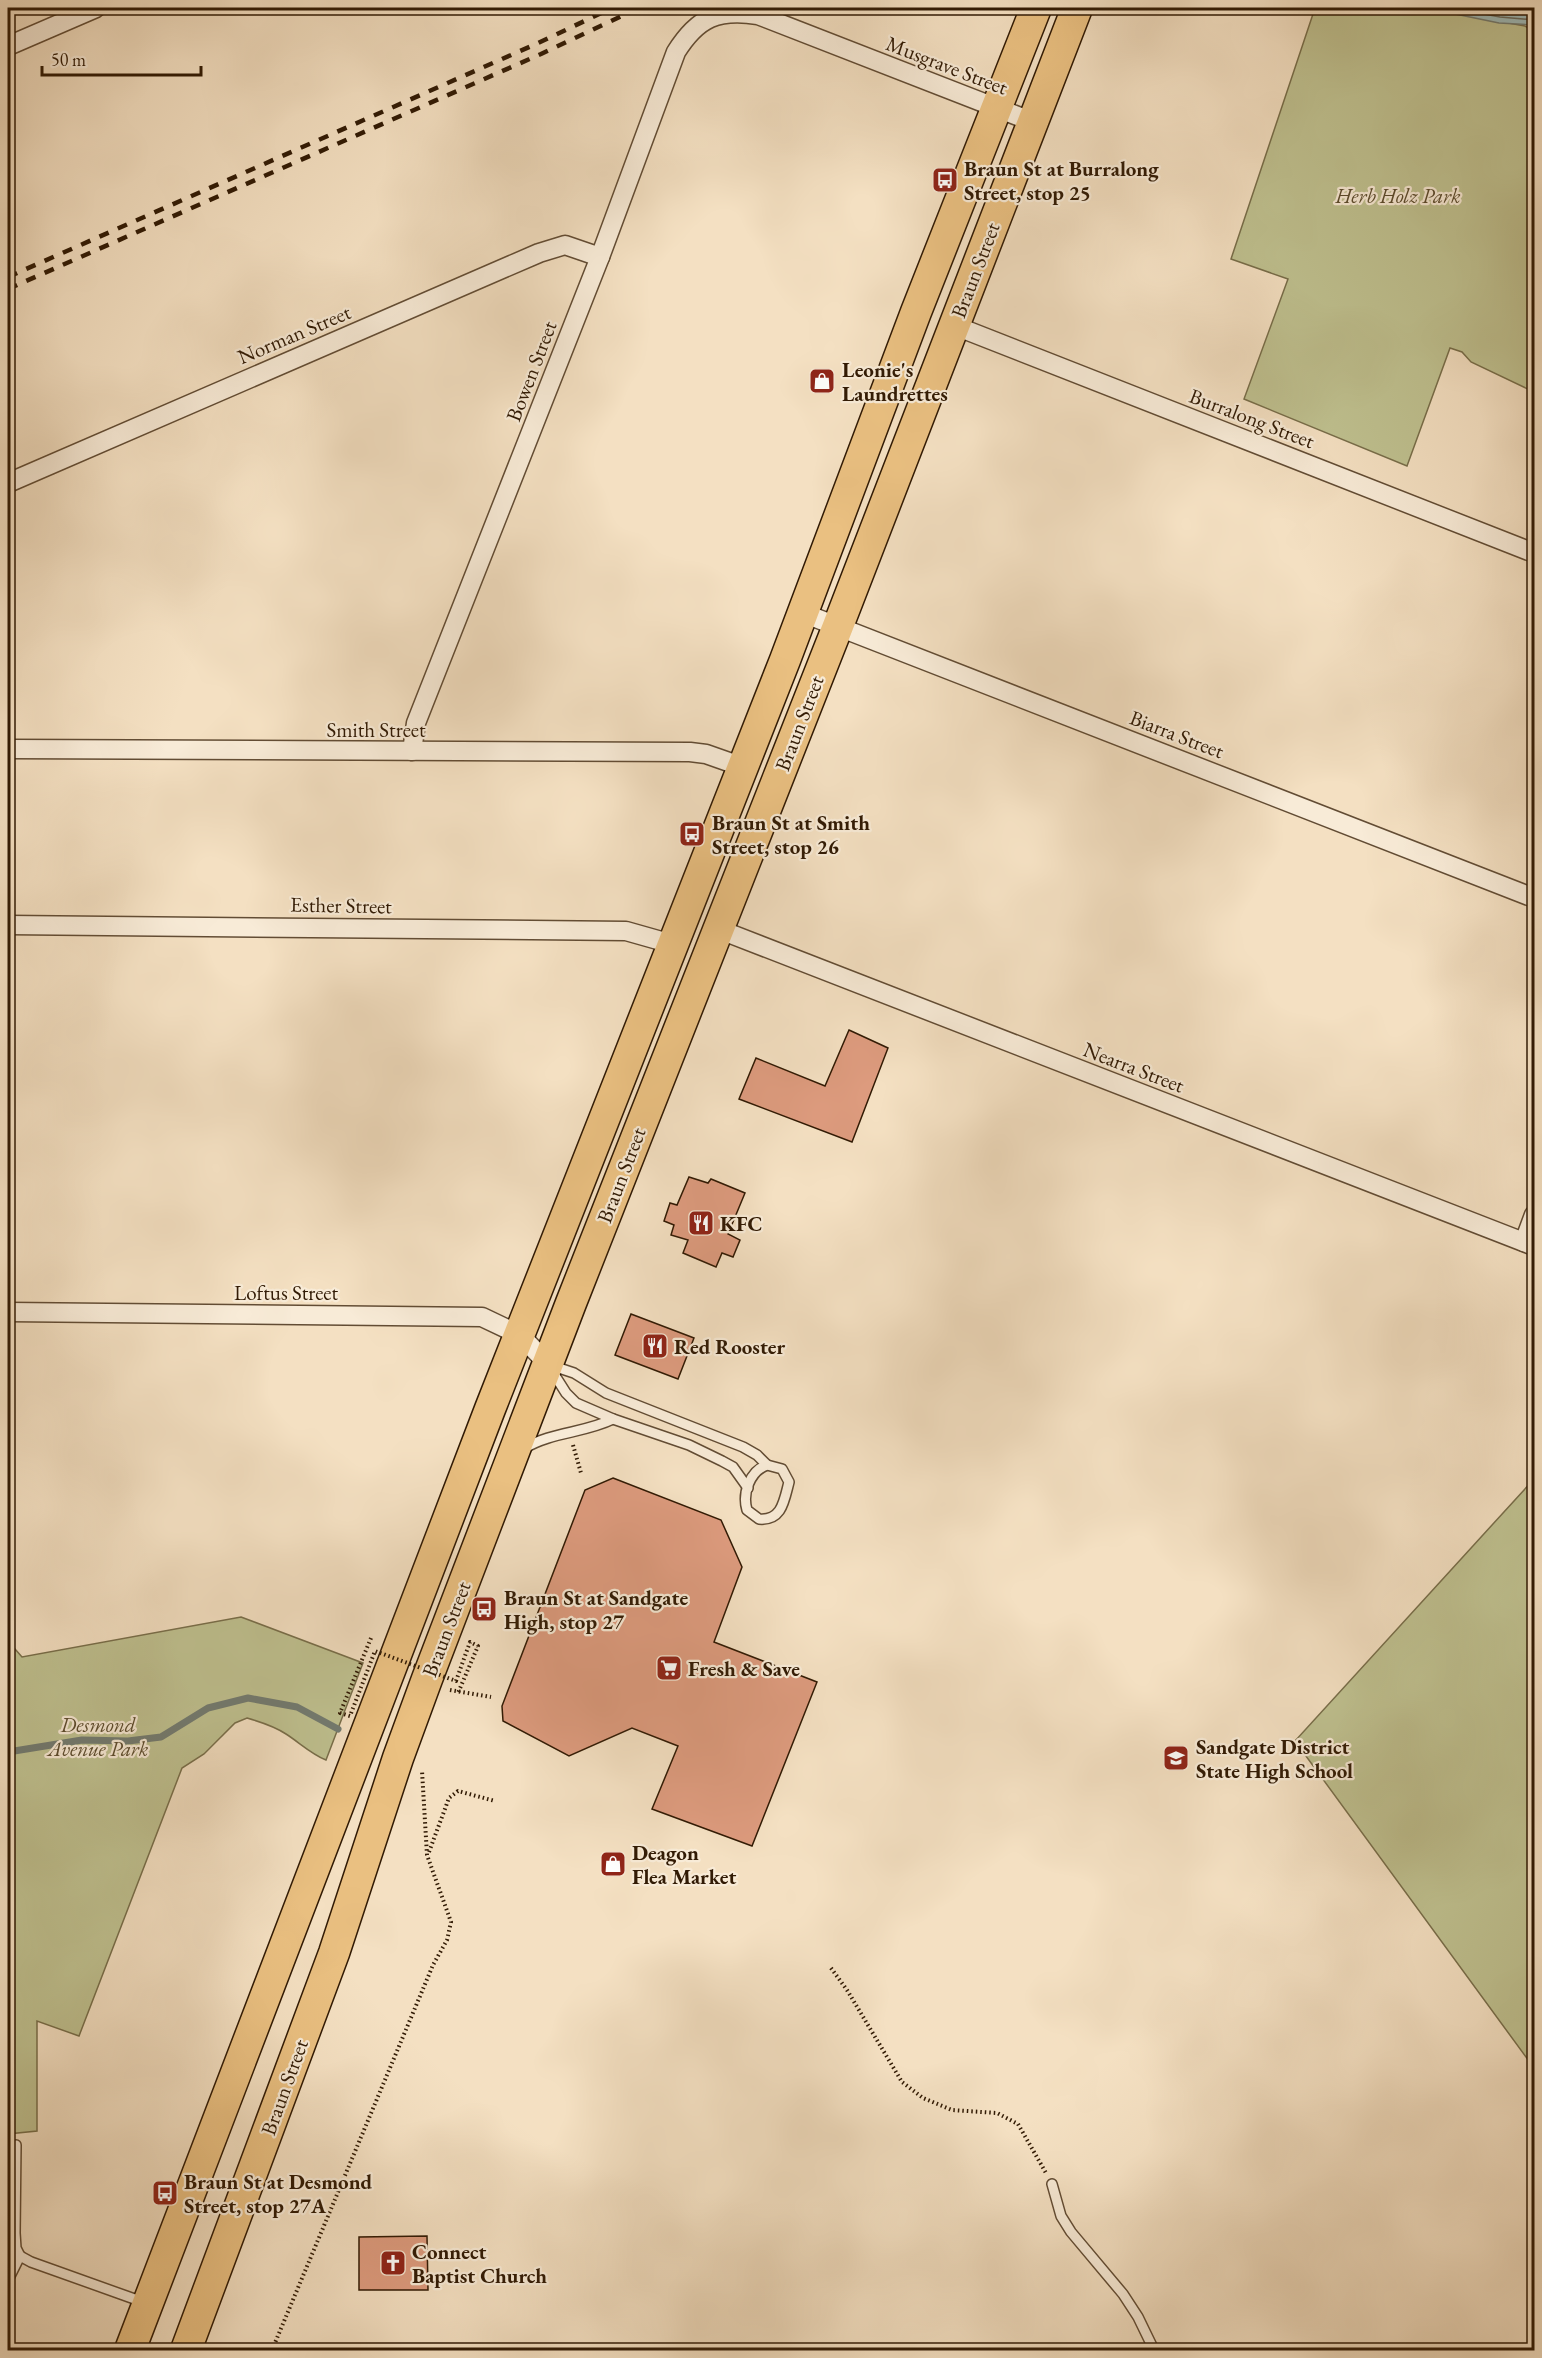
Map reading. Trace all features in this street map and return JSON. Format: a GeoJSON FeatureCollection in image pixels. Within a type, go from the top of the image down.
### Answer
{"type":"FeatureCollection","features":[{"type":"Feature","properties":{"kind":"highway","name":"Braun Street"},"geometry":{"type":"LineString","coordinates":[[130,2350],[376,1704],[803,613],[916,312],[1036,8]]}},
{"type":"Feature","properties":{"kind":"highway","name":"Braun Street"},"geometry":{"type":"LineString","coordinates":[[190,2348],[334,1953],[415,1712],[512,1456],[838,626],[1077,8]]}},
{"type":"Feature","properties":{"kind":"street"},"geometry":{"type":"LineString","coordinates":[[8,46],[96,8]]}},
{"type":"Feature","properties":{"kind":"street","name":"Musgrave Street"},"geometry":{"type":"LineString","coordinates":[[709,18],[720,13],[738,12],[758,15],[1033,122]]}},
{"type":"Feature","properties":{"kind":"street","name":"Bowen Street"},"geometry":{"type":"LineString","coordinates":[[412,752],[416,723],[600,256],[676,52],[685,38],[709,18]]}},
{"type":"Feature","properties":{"kind":"street","name":"Norman Street"},"geometry":{"type":"LineString","coordinates":[[8,483],[539,253],[565,245],[600,256]]}},
{"type":"Feature","properties":{"kind":"street","name":"Burralong Street"},"geometry":{"type":"LineString","coordinates":[[953,325],[1534,553]]}},
{"type":"Feature","properties":{"kind":"street","name":"Biarra Street"},"geometry":{"type":"LineString","coordinates":[[803,613],[1534,898]]}},
{"type":"Feature","properties":{"kind":"street","name":"Smith Street"},"geometry":{"type":"LineString","coordinates":[[8,749],[690,752],[706,754],[743,767]]}},
{"type":"Feature","properties":{"kind":"street","name":"Esther Street"},"geometry":{"type":"LineString","coordinates":[[8,925],[626,931],[672,944]]}},
{"type":"Feature","properties":{"kind":"street","name":"Nearra Street"},"geometry":{"type":"LineString","coordinates":[[718,929],[1529,1244]]}},
{"type":"Feature","properties":{"kind":"street"},"geometry":{"type":"LineString","coordinates":[[1529,1244],[1534,1215]]}},
{"type":"Feature","properties":{"kind":"street","name":"Loftus Street"},"geometry":{"type":"LineString","coordinates":[[8,1312],[482,1317],[520,1335],[548,1364]]}},
{"type":"Feature","properties":{"kind":"lane"},"geometry":{"type":"LineString","coordinates":[[548,1364],[566,1393],[576,1403],[613,1419],[689,1445],[722,1461],[734,1467],[748,1488]]}},
{"type":"Feature","properties":{"kind":"lane"},"geometry":{"type":"LineString","coordinates":[[548,1364],[574,1373],[606,1393],[743,1447],[757,1455],[767,1465],[782,1469],[789,1482],[780,1512],[766,1520],[752,1515],[745,1503],[754,1472],[767,1465]]}},
{"type":"Feature","properties":{"kind":"lane"},"geometry":{"type":"LineString","coordinates":[[512,1456],[535,1442],[599,1426],[613,1419]]}},
{"type":"Feature","properties":{"kind":"lane"},"geometry":{"type":"LineString","coordinates":[[16,2145],[15,2233],[16,2247],[20,2256],[148,2304]]}},
{"type":"Feature","properties":{"kind":"lane"},"geometry":{"type":"LineString","coordinates":[[1053,2184],[1061,2216],[1071,2232],[1123,2294],[1138,2317],[1154,2350]]}},
{"type":"Feature","properties":{"kind":"lane"},"geometry":{"type":"LineString","coordinates":[[8,2280],[20,2256]]}},
{"type":"Feature","properties":{"kind":"path"},"geometry":{"type":"LineString","coordinates":[[573,1444],[580,1473]]}},
{"type":"Feature","properties":{"kind":"path"},"geometry":{"type":"LineString","coordinates":[[370,1638],[340,1713],[350,1716],[375,1651],[456,1681],[470,1642],[478,1646],[458,1693]]}},
{"type":"Feature","properties":{"kind":"path"},"geometry":{"type":"LineString","coordinates":[[449,1689],[458,1693],[491,1697]]}},
{"type":"Feature","properties":{"kind":"path"},"geometry":{"type":"LineString","coordinates":[[272,2350],[433,1965],[447,1940],[452,1923],[427,1855],[421,1773],[424,1763]]}},
{"type":"Feature","properties":{"kind":"path"},"geometry":{"type":"LineString","coordinates":[[427,1855],[449,1798],[458,1791],[495,1801]]}},
{"type":"Feature","properties":{"kind":"path"},"geometry":{"type":"LineString","coordinates":[[831,1968],[858,2007],[902,2082],[923,2098],[952,2110],[997,2113],[1018,2124],[1053,2184]]}},
{"type":"Feature","properties":{"kind":"green space","name":"Herb Holz Park"},"geometry":{"type":"Polygon","coordinates":[[[1315,8],[1426,8],[1525,26],[1534,31],[1534,392],[1471,362],[1462,352],[1450,348],[1407,466],[1244,399],[1288,279],[1231,259],[1315,8]]]}},
{"type":"Feature","properties":{"kind":"green space"},"geometry":{"type":"Polygon","coordinates":[[[1534,1479],[1534,2068],[1295,1741],[1534,1479]]]}},
{"type":"Feature","properties":{"kind":"green space","name":"Desmond Avenue Park"},"geometry":{"type":"Polygon","coordinates":[[[241,1617],[363,1663],[326,1760],[277,1729],[247,1718],[235,1723],[204,1754],[182,1768],[79,2036],[37,2021],[37,2131],[8,2134],[8,1641],[22,1657],[241,1617]]]}},
{"type":"Feature","properties":{"kind":"green space"},"geometry":{"type":"Polygon","coordinates":[[[8,2134],[11,2232],[8,2232],[8,2134]]]}},
{"type":"Feature","properties":{"kind":"water"},"geometry":{"type":"Polygon","coordinates":[[[1426,8],[1534,8],[1534,25],[1499,23],[1426,8]]]}},
{"type":"Feature","properties":{"kind":"building"},"geometry":{"type":"Polygon","coordinates":[[[849,1030],[888,1048],[852,1142],[739,1099],[756,1058],[825,1086],[849,1030]]]}},
{"type":"Feature","properties":{"kind":"building","name":"KFC"},"geometry":{"type":"Polygon","coordinates":[[[689,1177],[708,1183],[711,1179],[745,1193],[728,1234],[740,1240],[733,1257],[722,1253],[716,1267],[683,1253],[688,1240],[671,1235],[674,1225],[664,1221],[670,1203],[677,1205],[689,1177]]]}},
{"type":"Feature","properties":{"kind":"building","name":"Red Rooster"},"geometry":{"type":"Polygon","coordinates":[[[631,1314],[694,1338],[678,1379],[615,1355],[631,1314]]]}},
{"type":"Feature","properties":{"kind":"building"},"geometry":{"type":"Polygon","coordinates":[[[613,1478],[721,1520],[742,1567],[714,1642],[817,1682],[752,1846],[652,1809],[678,1746],[632,1728],[569,1756],[503,1721],[502,1706],[585,1490],[613,1478]]]}},
{"type":"Feature","properties":{"kind":"building","name":"Connect Baptist Church"},"geometry":{"type":"Polygon","coordinates":[[[427,2236],[428,2290],[359,2290],[359,2237],[427,2236]]]}},
{"type":"Feature","properties":{"kind":"waterway"},"geometry":{"type":"LineString","coordinates":[[8,1752],[82,1740],[128,1741],[161,1737],[208,1708],[248,1698],[297,1707],[338,1729]]}},
{"type":"Feature","properties":{"kind":"railway"},"geometry":{"type":"LineString","coordinates":[[8,277],[536,44],[612,8]]}},
{"type":"Feature","properties":{"kind":"railway"},"geometry":{"type":"LineString","coordinates":[[8,289],[541,54],[639,8]]}},
{"type":"Feature","properties":{"kind":"place","name":"Braun St at Burralong Street, stop 25"},"geometry":{"type":"Point","coordinates":[945,180]}},
{"type":"Feature","properties":{"kind":"place","name":"Leonie's Laundrettes"},"geometry":{"type":"Point","coordinates":[822,381]}},
{"type":"Feature","properties":{"kind":"place","name":"Braun St at Smith Street, stop 26"},"geometry":{"type":"Point","coordinates":[692,834]}},
{"type":"Feature","properties":{"kind":"place","name":"KFC"},"geometry":{"type":"Point","coordinates":[701,1223]}},
{"type":"Feature","properties":{"kind":"place","name":"Red Rooster"},"geometry":{"type":"Point","coordinates":[655,1346]}},
{"type":"Feature","properties":{"kind":"place","name":"Braun St at Sandgate High, stop 27"},"geometry":{"type":"Point","coordinates":[484,1609]}},
{"type":"Feature","properties":{"kind":"place","name":"Fresh & Save"},"geometry":{"type":"Point","coordinates":[669,1668]}},
{"type":"Feature","properties":{"kind":"place","name":"Sandgate District State High School"},"geometry":{"type":"Point","coordinates":[1176,1758]}},
{"type":"Feature","properties":{"kind":"place","name":"Deagon Flea Market"},"geometry":{"type":"Point","coordinates":[613,1864]}},
{"type":"Feature","properties":{"kind":"place","name":"Braun St at Desmond Street, stop 27A"},"geometry":{"type":"Point","coordinates":[165,2193]}},
{"type":"Feature","properties":{"kind":"place","name":"Connect Baptist Church"},"geometry":{"type":"Point","coordinates":[393,2263]}}]}
